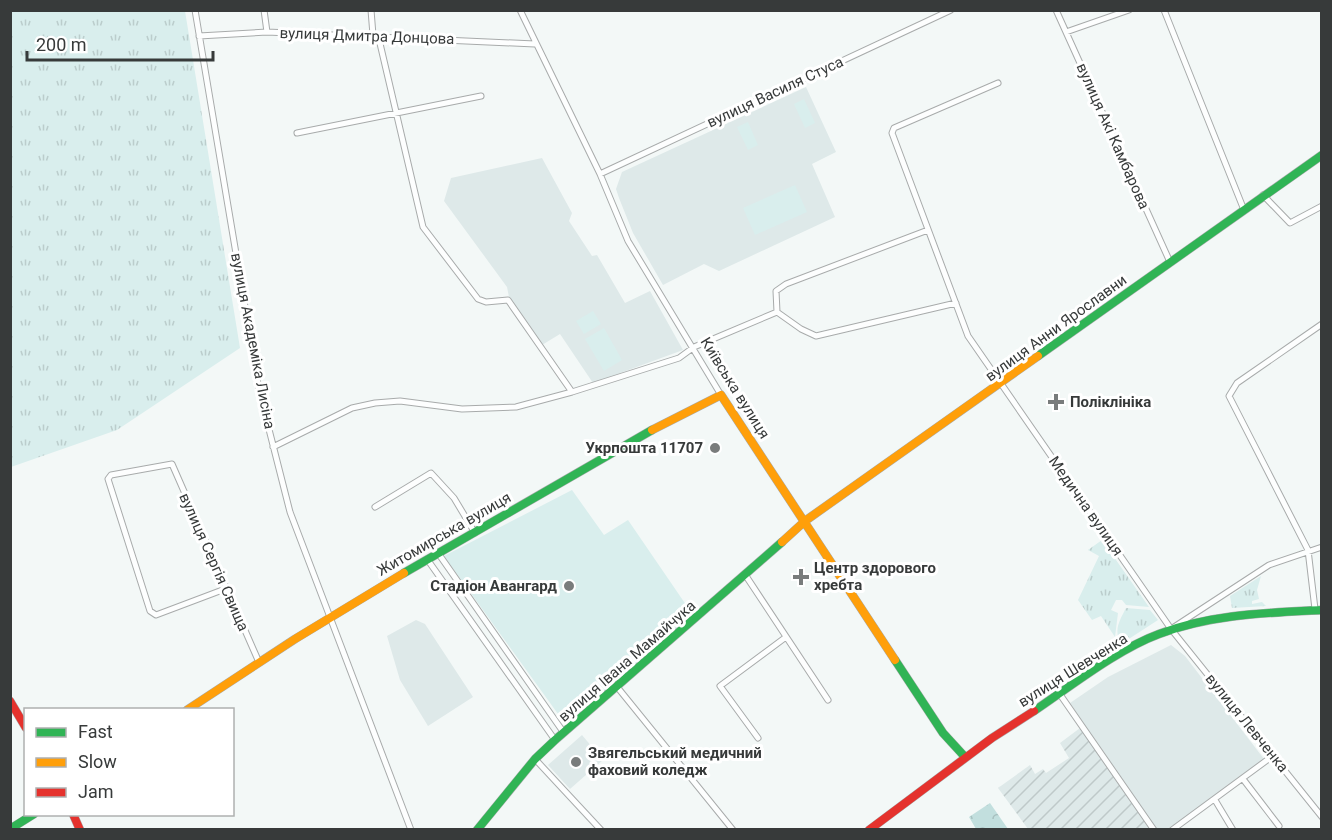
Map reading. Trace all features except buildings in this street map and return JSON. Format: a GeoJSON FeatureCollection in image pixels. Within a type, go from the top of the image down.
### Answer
{"type":"FeatureCollection","features":[{"type":"Feature","properties":{"kind":"main road","name":"вулиця Анни Ярославни"},"geometry":{"type":"LineString","coordinates":[[805,521],[1322,155]]}},
{"type":"Feature","properties":{"kind":"main road","name":"Київська вулиця"},"geometry":{"type":"LineString","coordinates":[[721,395],[943,733],[965,757]]}},
{"type":"Feature","properties":{"kind":"main road","name":"Житомирська вулиця"},"geometry":{"type":"LineString","coordinates":[[190,708],[258,660],[427,559],[666,420],[721,395]]}},
{"type":"Feature","properties":{"kind":"main road","name":"вулиця Івана Мамайчука"},"geometry":{"type":"LineString","coordinates":[[477,830],[535,759],[555,740],[746,576],[805,521]]}},
{"type":"Feature","properties":{"kind":"main road","name":"вулиця Шевченка"},"geometry":{"type":"LineString","coordinates":[[869,830],[965,757],[1059,693],[1107,662],[1171,629],[1229,615],[1318,609]]}},
{"type":"Feature","properties":{"kind":"main road"},"geometry":{"type":"LineString","coordinates":[[10,701],[24,725]]}},
{"type":"Feature","properties":{"kind":"main road"},"geometry":{"type":"LineString","coordinates":[[10,829],[31,816]]}},
{"type":"Feature","properties":{"kind":"main road"},"geometry":{"type":"LineString","coordinates":[[74,816],[80,830]]}},
{"type":"Feature","properties":{"kind":"street","name":"вулиця Академіка Лисіна"},"geometry":{"type":"LineString","coordinates":[[195,10],[259,390],[290,512],[411,830]]}},
{"type":"Feature","properties":{"kind":"street"},"geometry":{"type":"LineString","coordinates":[[264,10],[267,32]]}},
{"type":"Feature","properties":{"kind":"street"},"geometry":{"type":"LineString","coordinates":[[371,10],[423,227],[478,299],[486,302],[508,300],[573,392]]}},
{"type":"Feature","properties":{"kind":"street","name":"Київська вулиця"},"geometry":{"type":"LineString","coordinates":[[520,10],[600,174],[628,241],[721,395]]}},
{"type":"Feature","properties":{"kind":"street","name":"вулиця Василя Стуса"},"geometry":{"type":"LineString","coordinates":[[600,174],[951,10]]}},
{"type":"Feature","properties":{"kind":"street","name":"вулиця Акі Камбарова"},"geometry":{"type":"LineString","coordinates":[[1056,10],[1170,262]]}},
{"type":"Feature","properties":{"kind":"street"},"geometry":{"type":"LineString","coordinates":[[1066,32],[1129,10]]}},
{"type":"Feature","properties":{"kind":"street"},"geometry":{"type":"LineString","coordinates":[[1164,10],[1244,210]]}},
{"type":"Feature","properties":{"kind":"street","name":"вулиця Дмитра Донцова"},"geometry":{"type":"LineString","coordinates":[[200,36],[267,32],[376,35],[536,44]]}},
{"type":"Feature","properties":{"kind":"street","name":"Медична вулиця"},"geometry":{"type":"LineString","coordinates":[[998,83],[892,130],[968,336],[1171,629]]}},
{"type":"Feature","properties":{"kind":"street"},"geometry":{"type":"LineString","coordinates":[[297,133],[481,96]]}},
{"type":"Feature","properties":{"kind":"street"},"geometry":{"type":"LineString","coordinates":[[1263,195],[1290,223],[1322,206]]}},
{"type":"Feature","properties":{"kind":"street"},"geometry":{"type":"LineString","coordinates":[[777,312],[776,291],[786,284],[928,230]]}},
{"type":"Feature","properties":{"kind":"street"},"geometry":{"type":"LineString","coordinates":[[777,312],[816,336],[956,303]]}},
{"type":"Feature","properties":{"kind":"street"},"geometry":{"type":"LineString","coordinates":[[273,447],[352,408],[375,403],[400,401],[462,409],[516,407],[573,392],[679,358],[694,347],[777,312]]}},
{"type":"Feature","properties":{"kind":"street"},"geometry":{"type":"LineString","coordinates":[[1318,609],[1308,550],[1229,396],[1237,383],[1322,324]]}},
{"type":"Feature","properties":{"kind":"street","name":"вулиця Сергія Свища"},"geometry":{"type":"LineString","coordinates":[[225,589],[156,615],[150,611],[108,479],[111,476],[172,464],[258,660]]}},
{"type":"Feature","properties":{"kind":"street"},"geometry":{"type":"LineString","coordinates":[[375,507],[431,473],[454,498],[475,532]]}},
{"type":"Feature","properties":{"kind":"street"},"geometry":{"type":"LineString","coordinates":[[1171,629],[1269,565],[1322,547]]}},
{"type":"Feature","properties":{"kind":"street"},"geometry":{"type":"LineString","coordinates":[[438,553],[564,733]]}},
{"type":"Feature","properties":{"kind":"street"},"geometry":{"type":"LineString","coordinates":[[427,559],[555,740]]}},
{"type":"Feature","properties":{"kind":"street"},"geometry":{"type":"LineString","coordinates":[[746,576],[828,700]]}},
{"type":"Feature","properties":{"kind":"street","name":"вулиця Левченка"},"geometry":{"type":"LineString","coordinates":[[1171,629],[1274,755],[1322,818]]}},
{"type":"Feature","properties":{"kind":"street"},"geometry":{"type":"LineString","coordinates":[[758,738],[720,686],[786,637]]}},
{"type":"Feature","properties":{"kind":"street"},"geometry":{"type":"LineString","coordinates":[[618,688],[733,830]]}},
{"type":"Feature","properties":{"kind":"street"},"geometry":{"type":"LineString","coordinates":[[1059,693],[1154,830]]}},
{"type":"Feature","properties":{"kind":"street"},"geometry":{"type":"LineString","coordinates":[[1172,830],[1274,755]]}},
{"type":"Feature","properties":{"kind":"street"},"geometry":{"type":"LineString","coordinates":[[535,759],[601,830]]}},
{"type":"Feature","properties":{"kind":"street"},"geometry":{"type":"LineString","coordinates":[[1243,779],[1279,826]]}},
{"type":"Feature","properties":{"kind":"street"},"geometry":{"type":"LineString","coordinates":[[1215,800],[1233,830]]}},
{"type":"Feature","properties":{"kind":"shaded area"},"geometry":{"type":"Polygon","coordinates":[[[806,87],[836,152],[812,164],[835,217],[719,271],[704,264],[663,285],[633,233],[619,198],[616,189],[622,172],[806,87]]]}},
{"type":"Feature","properties":{"kind":"shaded area"},"geometry":{"type":"Polygon","coordinates":[[[542,158],[572,213],[569,221],[592,256],[597,255],[625,303],[650,291],[683,350],[593,383],[560,334],[542,345],[509,297],[507,287],[444,201],[451,178],[542,158]]]}},
{"type":"Feature","properties":{"kind":"shaded area"},"geometry":{"type":"Polygon","coordinates":[[[416,620],[425,624],[473,697],[428,726],[400,680],[387,636],[416,620]]]}},
{"type":"Feature","properties":{"kind":"shaded area"},"geometry":{"type":"Polygon","coordinates":[[[1171,645],[1185,656],[1264,759],[1187,817],[1167,829],[1157,829],[1070,703],[1108,677],[1171,645]]]}},
{"type":"Feature","properties":{"kind":"shaded area"},"geometry":{"type":"Polygon","coordinates":[[[1080,728],[1150,829],[1028,829],[998,788],[1030,765],[1035,774],[1043,769],[1046,773],[1069,758],[1060,743],[1080,728]]]}},
{"type":"Feature","properties":{"kind":"shaded area","name":"Звягельський медичний фаховий коледж"},"geometry":{"type":"Polygon","coordinates":[[[582,735],[603,760],[570,789],[548,765],[582,735]]]}},
{"type":"Feature","properties":{"kind":"green space"},"geometry":{"type":"Polygon","coordinates":[[[11,10],[185,11],[240,348],[117,430],[11,467],[11,10]]]}},
{"type":"Feature","properties":{"kind":"green space"},"geometry":{"type":"Polygon","coordinates":[[[804,99],[815,123],[805,128],[794,104],[804,99]]]}},
{"type":"Feature","properties":{"kind":"green space"},"geometry":{"type":"Polygon","coordinates":[[[748,122],[758,145],[748,150],[737,127],[748,122]]]}},
{"type":"Feature","properties":{"kind":"green space"},"geometry":{"type":"Polygon","coordinates":[[[795,185],[807,212],[755,235],[743,208],[795,185]]]}},
{"type":"Feature","properties":{"kind":"green space"},"geometry":{"type":"Polygon","coordinates":[[[593,311],[601,324],[584,334],[576,321],[593,311]]]}},
{"type":"Feature","properties":{"kind":"green space"},"geometry":{"type":"Polygon","coordinates":[[[604,328],[622,360],[604,371],[585,339],[604,328]]]}},
{"type":"Feature","properties":{"kind":"green space","name":"Стадіон Авангард"},"geometry":{"type":"Polygon","coordinates":[[[572,490],[604,535],[628,520],[693,615],[624,676],[619,672],[603,684],[608,689],[566,725],[444,556],[572,490]]]}},
{"type":"Feature","properties":{"kind":"green space"},"geometry":{"type":"Polygon","coordinates":[[[1102,540],[1149,607],[1126,605],[1122,600],[1116,600],[1111,610],[1118,613],[1115,637],[1101,616],[1092,620],[1078,600],[1099,556],[1088,550],[1102,540]]]}},
{"type":"Feature","properties":{"kind":"green space"},"geometry":{"type":"Polygon","coordinates":[[[1261,576],[1257,590],[1259,599],[1252,601],[1252,604],[1262,602],[1266,606],[1232,608],[1230,596],[1261,576]]]}},
{"type":"Feature","properties":{"kind":"green space"},"geometry":{"type":"Polygon","coordinates":[[[1126,608],[1150,610],[1158,620],[1121,644],[1117,630],[1126,608]]]}},
{"type":"Feature","properties":{"kind":"green space"},"geometry":{"type":"Polygon","coordinates":[[[990,803],[1008,829],[976,829],[969,817],[990,803]]]}},
{"type":"Feature","properties":{"kind":"traffic: fast"},"geometry":{"type":"LineString","coordinates":[[1038,356],[1322,155]]}},
{"type":"Feature","properties":{"kind":"traffic: fast"},"geometry":{"type":"LineString","coordinates":[[404,573],[652,430]]}},
{"type":"Feature","properties":{"kind":"traffic: fast"},"geometry":{"type":"LineString","coordinates":[[477,830],[535,759],[555,740],[782,542]]}},
{"type":"Feature","properties":{"kind":"traffic: fast"},"geometry":{"type":"LineString","coordinates":[[1034,711],[1111,658],[1159,634],[1219,618],[1322,610]]}},
{"type":"Feature","properties":{"kind":"traffic: fast"},"geometry":{"type":"LineString","coordinates":[[895,660],[943,733],[965,757]]}},
{"type":"Feature","properties":{"kind":"traffic: fast"},"geometry":{"type":"LineString","coordinates":[[10,829],[31,816]]}},
{"type":"Feature","properties":{"kind":"traffic: slow"},"geometry":{"type":"LineString","coordinates":[[782,542],[805,521],[1038,356]]}},
{"type":"Feature","properties":{"kind":"traffic: slow"},"geometry":{"type":"LineString","coordinates":[[652,430],[721,395],[895,660]]}},
{"type":"Feature","properties":{"kind":"traffic: slow"},"geometry":{"type":"LineString","coordinates":[[190,708],[295,639],[404,573]]}},
{"type":"Feature","properties":{"kind":"traffic: jam"},"geometry":{"type":"LineString","coordinates":[[10,701],[24,725]]}},
{"type":"Feature","properties":{"kind":"traffic: jam"},"geometry":{"type":"LineString","coordinates":[[869,830],[992,738],[1034,711]]}},
{"type":"Feature","properties":{"kind":"traffic: jam"},"geometry":{"type":"LineString","coordinates":[[74,816],[80,830]]}},
{"type":"Feature","properties":{"kind":"place","name":"Поліклініка"},"geometry":{"type":"Point","coordinates":[1056,402]}},
{"type":"Feature","properties":{"kind":"place","name":"Укрпошта 11707"},"geometry":{"type":"Point","coordinates":[715,448]}},
{"type":"Feature","properties":{"kind":"place","name":"Центр здорового хребта"},"geometry":{"type":"Point","coordinates":[801,577]}},
{"type":"Feature","properties":{"kind":"place","name":"Стадіон Авангард"},"geometry":{"type":"Point","coordinates":[569,586]}},
{"type":"Feature","properties":{"kind":"place","name":"Звягельський медичний фаховий коледж"},"geometry":{"type":"Point","coordinates":[576,762]}}]}
